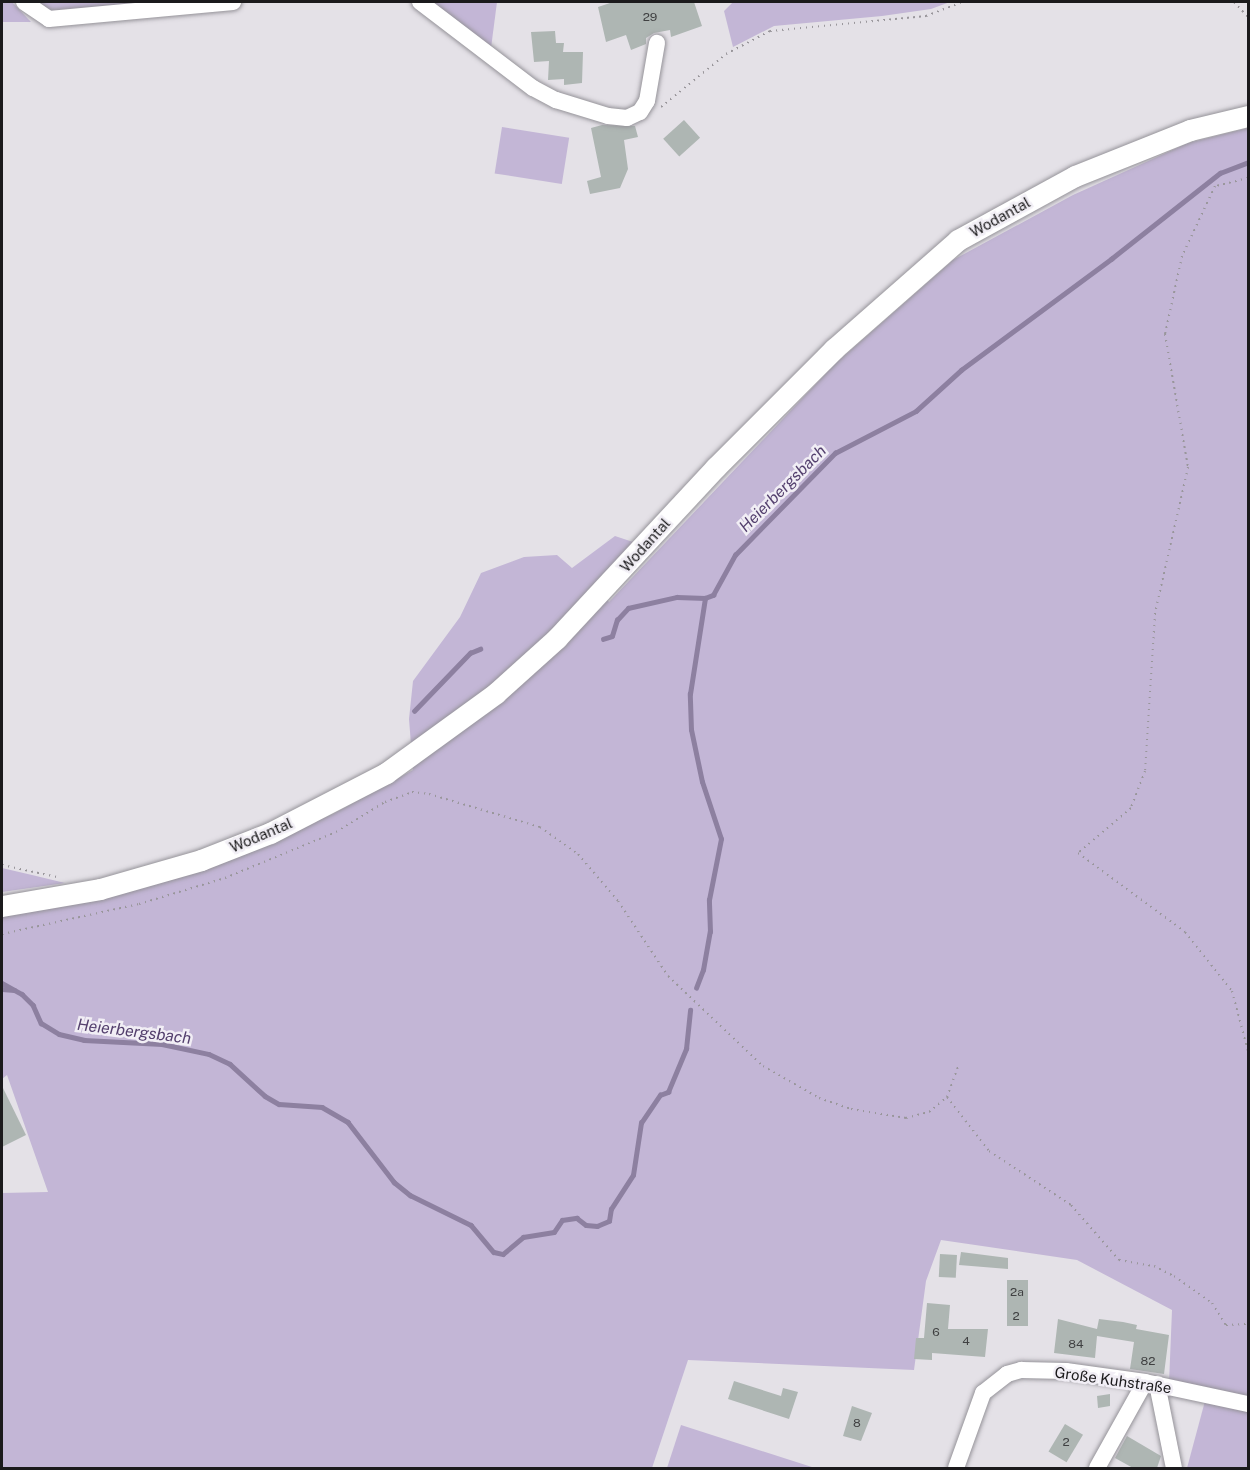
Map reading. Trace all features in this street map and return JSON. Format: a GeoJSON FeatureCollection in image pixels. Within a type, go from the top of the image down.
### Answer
{"type":"FeatureCollection","features":[{"type":"Feature","properties":{"kind":"main road","name":"Wodantal"},"geometry":{"type":"LineString","coordinates":[[2,906],[100,889],[201,860],[289,824],[387,773],[496,693],[556,638],[817,366],[958,240],[1075,176],[1190,130],[1248,116]]}},
{"type":"Feature","properties":{"kind":"street"},"geometry":{"type":"LineString","coordinates":[[24,2],[49,19],[233,2]]}},
{"type":"Feature","properties":{"kind":"street"},"geometry":{"type":"LineString","coordinates":[[420,2],[533,88],[556,100],[608,116],[627,118],[640,112],[647,101],[657,43]]}},
{"type":"Feature","properties":{"kind":"street","name":"Große Kuhstraße"},"geometry":{"type":"LineString","coordinates":[[956,1468],[983,1393],[1007,1374],[1022,1371],[1066,1371],[1151,1383],[1248,1404]]}},
{"type":"Feature","properties":{"kind":"street"},"geometry":{"type":"LineString","coordinates":[[1097,1468],[1151,1383]]}},
{"type":"Feature","properties":{"kind":"street"},"geometry":{"type":"LineString","coordinates":[[1151,1383],[1174,1468]]}},
{"type":"Feature","properties":{"kind":"path"},"geometry":{"type":"LineString","coordinates":[[640,112],[662,107],[726,54],[770,31],[926,16],[963,2]]}},
{"type":"Feature","properties":{"kind":"path"},"geometry":{"type":"LineString","coordinates":[[1234,2],[1248,17]]}},
{"type":"Feature","properties":{"kind":"path"},"geometry":{"type":"LineString","coordinates":[[1248,178],[1215,186],[1182,256],[1165,334],[1188,467],[1155,613],[1145,771],[1131,808],[1078,854],[1185,932],[1232,991],[1248,1050]]}},
{"type":"Feature","properties":{"kind":"path"},"geometry":{"type":"LineString","coordinates":[[2,934],[139,904],[225,878],[336,832],[385,802],[412,792],[429,794],[540,827],[578,854],[618,901],[668,976],[763,1066],[791,1083],[851,1109],[906,1118],[929,1112],[947,1097],[958,1066]]}},
{"type":"Feature","properties":{"kind":"path"},"geometry":{"type":"LineString","coordinates":[[2,865],[65,879]]}},
{"type":"Feature","properties":{"kind":"path"},"geometry":{"type":"LineString","coordinates":[[947,1097],[989,1151],[1071,1205],[1119,1260],[1154,1266],[1174,1276],[1212,1303],[1226,1325],[1248,1324]]}},
{"type":"Feature","properties":{"kind":"shaded area"},"geometry":{"type":"Polygon","coordinates":[[[2,2],[12,2],[31,22],[2,22],[2,2]]]}},
{"type":"Feature","properties":{"kind":"shaded area"},"geometry":{"type":"Polygon","coordinates":[[[31,2],[191,2],[49,14],[31,2]]]}},
{"type":"Feature","properties":{"kind":"shaded area"},"geometry":{"type":"Polygon","coordinates":[[[427,2],[497,2],[491,48],[427,2]]]}},
{"type":"Feature","properties":{"kind":"shaded area"},"geometry":{"type":"Polygon","coordinates":[[[733,2],[950,2],[931,9],[882,16],[774,26],[733,47],[724,11],[733,2]]]}},
{"type":"Feature","properties":{"kind":"shaded area"},"geometry":{"type":"Polygon","coordinates":[[[502,127],[569,138],[562,184],[495,173],[502,127]]]}},
{"type":"Feature","properties":{"kind":"shaded area"},"geometry":{"type":"Polygon","coordinates":[[[1248,128],[1248,1401],[1169,1383],[1172,1310],[1077,1260],[941,1240],[926,1281],[914,1370],[688,1360],[652,1468],[2,1468],[2,1193],[48,1192],[7,1075],[2,1079],[2,917],[136,887],[273,839],[333,814],[413,770],[409,719],[413,681],[460,617],[481,573],[524,557],[557,555],[572,568],[615,536],[633,542],[596,587],[609,602],[835,364],[953,260],[1073,195],[1188,143],[1248,128]]]}},
{"type":"Feature","properties":{"kind":"shaded area"},"geometry":{"type":"Polygon","coordinates":[[[2,868],[32,875],[65,883],[2,892],[2,868]]]}},
{"type":"Feature","properties":{"kind":"shaded area"},"geometry":{"type":"Polygon","coordinates":[[[1205,1401],[1248,1408],[1248,1468],[1187,1468],[1205,1401]]]}},
{"type":"Feature","properties":{"kind":"shaded area"},"geometry":{"type":"Polygon","coordinates":[[[681,1425],[815,1468],[667,1468],[681,1425]]]}},
{"type":"Feature","properties":{"kind":"building"},"geometry":{"type":"Polygon","coordinates":[[[613,2],[694,2],[702,26],[671,37],[670,30],[654,33],[646,38],[646,44],[631,50],[626,35],[606,42],[598,7],[613,2]]]}},
{"type":"Feature","properties":{"kind":"building"},"geometry":{"type":"Polygon","coordinates":[[[555,31],[556,43],[564,43],[563,52],[583,52],[582,83],[564,85],[564,79],[548,80],[549,61],[534,62],[531,32],[555,31]]]}},
{"type":"Feature","properties":{"kind":"building"},"geometry":{"type":"Polygon","coordinates":[[[684,120],[700,138],[679,157],[663,139],[684,120]]]}},
{"type":"Feature","properties":{"kind":"building"},"geometry":{"type":"Polygon","coordinates":[[[602,125],[635,126],[638,137],[624,140],[628,169],[620,188],[590,194],[587,181],[601,177],[591,128],[602,125]]]}},
{"type":"Feature","properties":{"kind":"building"},"geometry":{"type":"Polygon","coordinates":[[[2,1086],[26,1135],[2,1147],[2,1086]]]}},
{"type":"Feature","properties":{"kind":"building"},"geometry":{"type":"Polygon","coordinates":[[[961,1252],[1008,1258],[1008,1269],[959,1265],[961,1252]]]}},
{"type":"Feature","properties":{"kind":"building"},"geometry":{"type":"Polygon","coordinates":[[[940,1254],[957,1255],[956,1278],[939,1277],[940,1254]]]}},
{"type":"Feature","properties":{"kind":"building"},"geometry":{"type":"Polygon","coordinates":[[[1007,1280],[1028,1280],[1028,1326],[1007,1326],[1007,1280]]]}},
{"type":"Feature","properties":{"kind":"building"},"geometry":{"type":"Polygon","coordinates":[[[927,1303],[950,1305],[948,1329],[988,1329],[985,1357],[932,1353],[932,1360],[914,1359],[916,1338],[924,1338],[927,1303]]]}},
{"type":"Feature","properties":{"kind":"building"},"geometry":{"type":"Polygon","coordinates":[[[1058,1319],[1097,1329],[1099,1319],[1123,1322],[1137,1325],[1136,1329],[1169,1335],[1164,1374],[1130,1369],[1134,1342],[1097,1336],[1095,1358],[1054,1353],[1058,1319]]]}},
{"type":"Feature","properties":{"kind":"building"},"geometry":{"type":"Polygon","coordinates":[[[734,1381],[781,1396],[783,1388],[798,1392],[789,1419],[728,1399],[734,1381]]]}},
{"type":"Feature","properties":{"kind":"building"},"geometry":{"type":"Polygon","coordinates":[[[1110,1394],[1110,1406],[1098,1408],[1097,1396],[1110,1394]]]}},
{"type":"Feature","properties":{"kind":"building"},"geometry":{"type":"Polygon","coordinates":[[[852,1406],[872,1413],[861,1441],[843,1436],[852,1406]]]}},
{"type":"Feature","properties":{"kind":"building"},"geometry":{"type":"Polygon","coordinates":[[[1065,1424],[1083,1435],[1067,1462],[1049,1451],[1065,1424]]]}},
{"type":"Feature","properties":{"kind":"building"},"geometry":{"type":"Polygon","coordinates":[[[1127,1436],[1161,1456],[1157,1468],[1133,1468],[1115,1458],[1127,1436]]]}},
{"type":"Feature","properties":{"kind":"waterway","name":"Heierbergsbach"},"geometry":{"type":"LineString","coordinates":[[696,988],[703,970],[710,932],[709,900],[721,839],[702,782],[691,730],[690,694],[705,598],[713,595],[735,555],[835,453],[916,411],[961,370],[1111,259],[1220,173],[1248,162]]}},
{"type":"Feature","properties":{"kind":"waterway"},"geometry":{"type":"LineString","coordinates":[[603,639],[612,636],[617,620],[628,608],[677,597],[705,598]]}},
{"type":"Feature","properties":{"kind":"waterway"},"geometry":{"type":"LineString","coordinates":[[414,711],[470,653],[480,649]]}},
{"type":"Feature","properties":{"kind":"waterway","name":"Heierbergsbach"},"geometry":{"type":"LineString","coordinates":[[2,983],[22,994],[33,1005],[41,1023],[59,1034],[84,1040],[162,1044],[209,1054],[230,1064],[265,1096],[279,1104],[322,1107],[348,1122],[394,1182],[410,1195],[471,1225],[494,1252],[503,1254],[523,1237],[554,1232],[562,1220],[577,1218],[586,1225],[597,1226],[609,1221],[611,1209],[633,1175],[641,1123],[660,1095],[668,1092],[686,1049],[690,1010]]}},
{"type":"Feature","properties":{"kind":"waterway","name":"Heierbergsbach"},"geometry":{"type":"LineString","coordinates":[[2,989],[14,990]]}}]}
